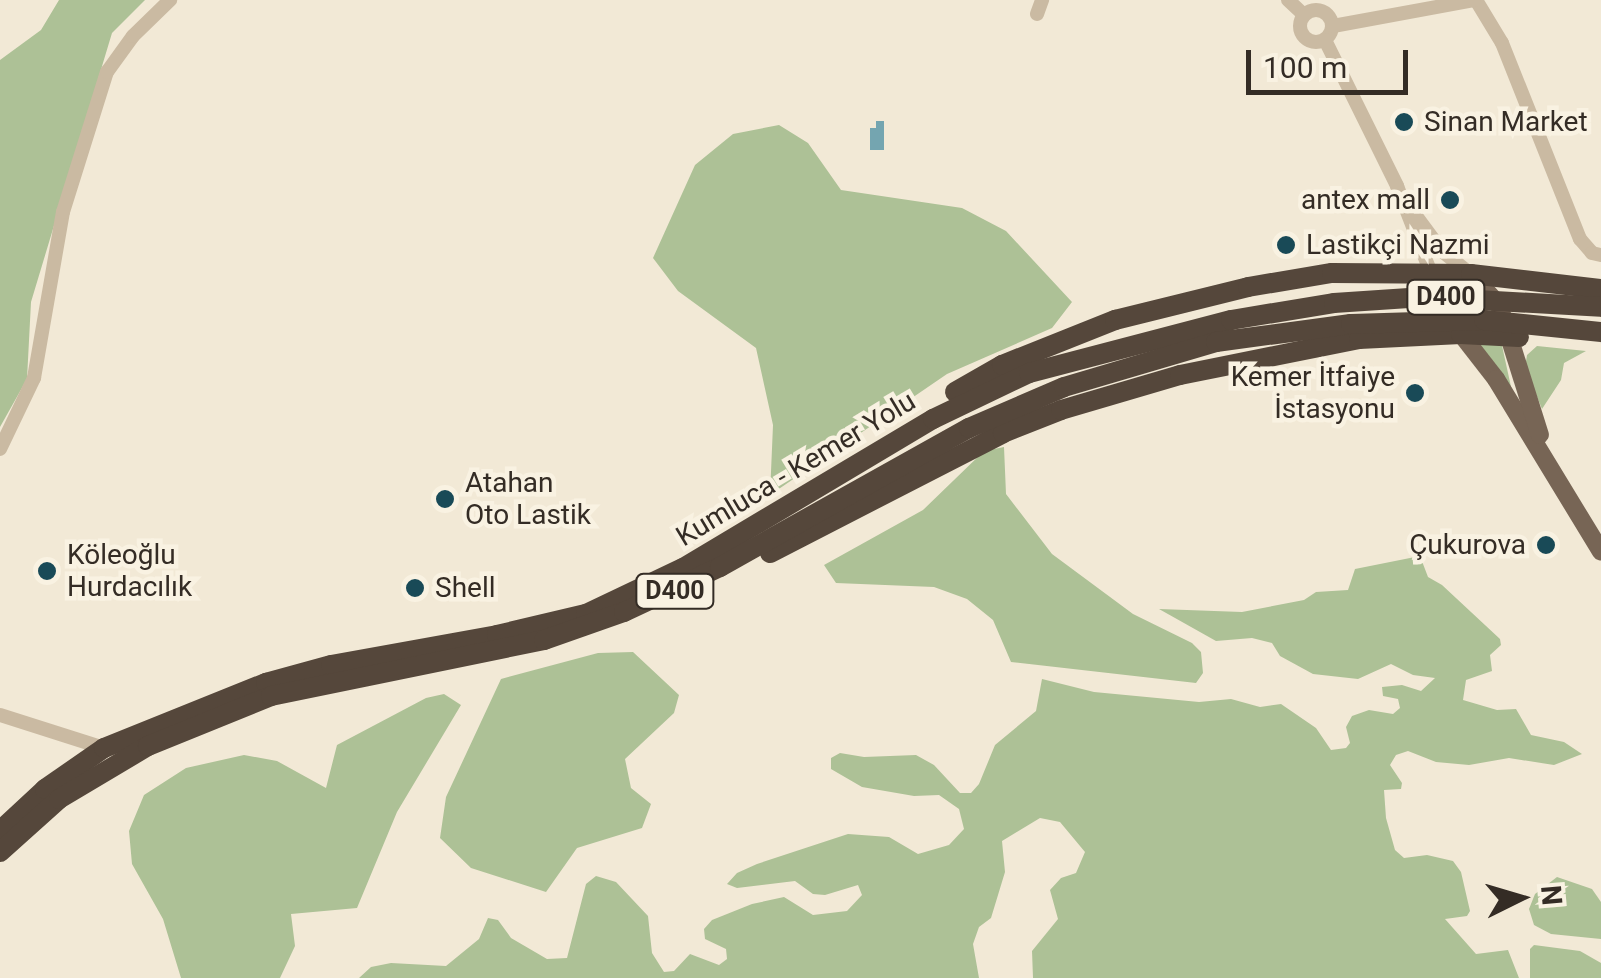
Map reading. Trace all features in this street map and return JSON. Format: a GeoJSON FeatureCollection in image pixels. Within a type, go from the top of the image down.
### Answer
{"type":"FeatureCollection","features":[{"type":"Feature","properties":{"kind":"highway"},"geometry":{"type":"LineString","coordinates":[[771,518],[948,396],[1002,365],[1115,320],[1248,287],[1332,273],[1471,274],[1601,289]]}},
{"type":"Feature","properties":{"kind":"highway","name":"Kumluca - Kemer Yolu"},"geometry":{"type":"LineString","coordinates":[[0,831],[45,789],[104,748],[266,683],[331,665],[497,635],[586,614],[683,568],[933,419],[1002,383],[1214,324],[1334,303],[1424,297],[1601,307]]}},
{"type":"Feature","properties":{"kind":"highway","name":"Kumluca - Kemer Yolu"},"geometry":{"type":"LineString","coordinates":[[0,852],[28,822],[84,782],[148,746],[213,718],[325,682],[544,640],[640,606],[720,568],[969,428],[1064,387],[1216,342],[1350,324],[1424,318],[1601,332]]}},
{"type":"Feature","properties":{"kind":"highway","name":"Kumluca - Kemer Yolu"},"geometry":{"type":"LineString","coordinates":[[720,568],[783,549],[1003,433],[1061,410],[1180,375],[1358,340],[1461,334],[1601,346]]}},
{"type":"Feature","properties":{"kind":"main road"},"geometry":{"type":"LineString","coordinates":[[1431,273],[1461,334],[1496,379],[1601,552]]}},
{"type":"Feature","properties":{"kind":"main road"},"geometry":{"type":"LineString","coordinates":[[1471,274],[1498,305],[1525,399],[1563,491]]}},
{"type":"Feature","properties":{"kind":"street"},"geometry":{"type":"LineString","coordinates":[[0,449],[34,378],[64,212],[107,72],[134,36],[170,0]]}},
{"type":"Feature","properties":{"kind":"street"},"geometry":{"type":"LineString","coordinates":[[1288,0],[1304,15]]}},
{"type":"Feature","properties":{"kind":"street"},"geometry":{"type":"LineString","coordinates":[[1431,273],[1328,20],[1319,10],[1304,15],[1300,22],[1304,37],[1310,42],[1328,20],[1475,0],[1502,44],[1580,239],[1592,253],[1601,255]]}},
{"type":"Feature","properties":{"kind":"street"},"geometry":{"type":"LineString","coordinates":[[1397,186],[1442,251],[1471,274]]}},
{"type":"Feature","properties":{"kind":"street"},"geometry":{"type":"LineString","coordinates":[[0,715],[104,748]]}},
{"type":"Feature","properties":{"kind":"green space"},"geometry":{"type":"Polygon","coordinates":[[[59,0],[145,0],[112,33],[31,302],[27,379],[0,427],[0,60],[41,30],[59,0]]]}},
{"type":"Feature","properties":{"kind":"green space"},"geometry":{"type":"Polygon","coordinates":[[[779,125],[808,143],[841,190],[962,208],[1006,231],[1072,302],[1052,328],[947,374],[770,495],[773,425],[756,348],[678,291],[653,258],[695,165],[733,134],[779,125]]]}},
{"type":"Feature","properties":{"kind":"green space"},"geometry":{"type":"Polygon","coordinates":[[[1477,341],[1501,341],[1513,396],[1477,341]]]}},
{"type":"Feature","properties":{"kind":"green space"},"geometry":{"type":"Polygon","coordinates":[[[1537,346],[1586,351],[1564,363],[1561,380],[1542,409],[1525,367],[1527,355],[1537,346]]]}},
{"type":"Feature","properties":{"kind":"green space"},"geometry":{"type":"Polygon","coordinates":[[[1004,447],[1006,494],[1052,554],[1133,614],[1192,643],[1201,652],[1203,673],[1196,683],[1011,662],[993,620],[967,599],[934,587],[836,583],[824,565],[923,510],[984,451],[1004,447]]]}},
{"type":"Feature","properties":{"kind":"green space"},"geometry":{"type":"Polygon","coordinates":[[[1420,556],[1428,577],[1442,585],[1500,639],[1501,645],[1490,655],[1492,671],[1466,680],[1463,700],[1497,710],[1516,709],[1531,735],[1564,742],[1582,754],[1554,765],[1509,758],[1469,765],[1436,762],[1408,751],[1396,755],[1390,765],[1402,783],[1401,789],[1384,790],[1386,818],[1395,850],[1404,858],[1427,855],[1453,861],[1461,872],[1470,911],[1467,916],[1445,919],[1476,954],[1508,950],[1519,978],[1033,978],[1032,951],[1058,919],[1050,890],[1061,878],[1076,873],[1085,852],[1060,822],[1040,818],[1002,841],[1005,872],[991,918],[979,927],[973,944],[979,978],[359,978],[371,967],[391,963],[446,966],[479,939],[488,918],[498,920],[511,938],[547,959],[567,958],[586,884],[596,876],[616,882],[648,916],[652,953],[664,972],[674,971],[690,954],[719,965],[727,959],[726,949],[705,939],[704,929],[712,920],[752,904],[784,897],[813,915],[847,911],[862,895],[858,885],[825,895],[813,894],[795,881],[737,888],[727,884],[737,873],[757,864],[848,834],[889,837],[918,854],[949,845],[964,829],[959,809],[939,795],[914,796],[862,787],[831,769],[831,758],[840,753],[864,757],[916,755],[934,765],[960,793],[971,793],[979,784],[995,745],[1036,711],[1042,679],[1094,692],[1199,702],[1231,699],[1260,707],[1281,704],[1316,728],[1331,750],[1346,748],[1350,743],[1346,727],[1352,716],[1369,710],[1393,714],[1400,708],[1398,699],[1383,696],[1382,687],[1402,685],[1421,691],[1435,678],[1413,675],[1391,664],[1358,679],[1313,674],[1280,656],[1272,643],[1252,638],[1216,641],[1159,609],[1242,612],[1304,600],[1316,592],[1348,590],[1355,569],[1420,556]]]}},
{"type":"Feature","properties":{"kind":"green space"},"geometry":{"type":"Polygon","coordinates":[[[633,652],[679,695],[674,713],[625,759],[631,788],[651,804],[642,828],[577,848],[546,892],[471,868],[440,838],[446,797],[501,679],[598,653],[633,652]]]}},
{"type":"Feature","properties":{"kind":"green space"},"geometry":{"type":"Polygon","coordinates":[[[444,694],[461,705],[397,812],[357,908],[291,914],[295,946],[280,978],[181,978],[163,919],[132,864],[129,831],[144,795],[186,768],[244,755],[277,761],[326,788],[337,745],[426,698],[444,694]]]}},
{"type":"Feature","properties":{"kind":"green space"},"geometry":{"type":"Polygon","coordinates":[[[1557,877],[1592,889],[1601,902],[1601,939],[1551,934],[1534,925],[1529,909],[1535,894],[1557,877]]]}},
{"type":"Feature","properties":{"kind":"green space"},"geometry":{"type":"Polygon","coordinates":[[[1534,945],[1580,951],[1601,963],[1601,978],[1530,978],[1530,949],[1534,945]]]}},
{"type":"Feature","properties":{"kind":"water"},"geometry":{"type":"Polygon","coordinates":[[[876,121],[884,121],[884,150],[870,150],[870,128],[876,128],[876,121]]]}},
{"type":"Feature","properties":{"kind":"place","name":"Sinan Market"},"geometry":{"type":"Point","coordinates":[1404,122]}},
{"type":"Feature","properties":{"kind":"place","name":"antex mall"},"geometry":{"type":"Point","coordinates":[1450,200]}},
{"type":"Feature","properties":{"kind":"place","name":"Lastikçi Nazmi"},"geometry":{"type":"Point","coordinates":[1286,245]}},
{"type":"Feature","properties":{"kind":"place","name":"Kemer İtfaiye İstasyonu"},"geometry":{"type":"Point","coordinates":[1415,393]}},
{"type":"Feature","properties":{"kind":"place","name":"Atahan Oto Lastik"},"geometry":{"type":"Point","coordinates":[445,499]}},
{"type":"Feature","properties":{"kind":"place","name":"Çukurova"},"geometry":{"type":"Point","coordinates":[1546,545]}},
{"type":"Feature","properties":{"kind":"place","name":"Köleoğlu Hurdacılık"},"geometry":{"type":"Point","coordinates":[47,571]}},
{"type":"Feature","properties":{"kind":"place","name":"Shell"},"geometry":{"type":"Point","coordinates":[415,588]}}]}
